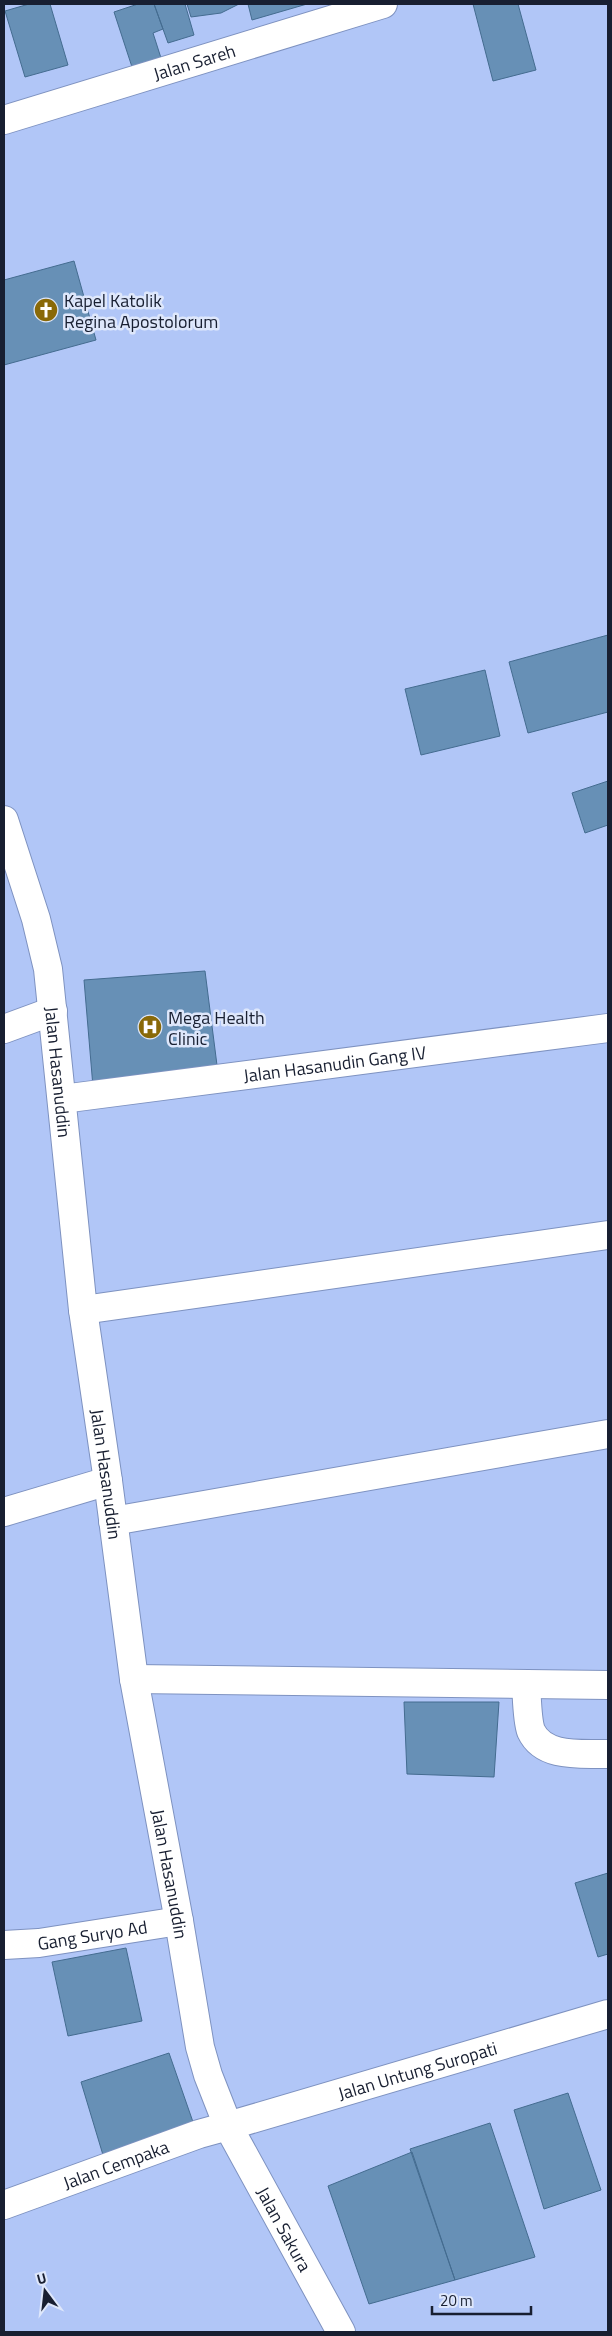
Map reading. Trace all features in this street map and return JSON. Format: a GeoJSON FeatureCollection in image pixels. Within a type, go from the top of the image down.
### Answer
{"type":"FeatureCollection","features":[{"type":"Feature","properties":{"kind":"street","name":"Jalan Sareh"},"geometry":{"type":"LineString","coordinates":[[4,120],[383,4]]}},
{"type":"Feature","properties":{"kind":"street","name":"Jalan Hasanuddin"},"geometry":{"type":"LineString","coordinates":[[4,820],[36,919],[48,969],[83,1310],[134,1679],[200,2046],[208,2075],[228,2126]]}},
{"type":"Feature","properties":{"kind":"street"},"geometry":{"type":"LineString","coordinates":[[4,1029],[53,1012]]}},
{"type":"Feature","properties":{"kind":"street","name":"Jalan Hasanudin Gang IV"},"geometry":{"type":"LineString","coordinates":[[62,1099],[608,1028]]}},
{"type":"Feature","properties":{"kind":"street"},"geometry":{"type":"LineString","coordinates":[[83,1310],[608,1235]]}},
{"type":"Feature","properties":{"kind":"street"},"geometry":{"type":"LineString","coordinates":[[113,1521],[608,1434]]}},
{"type":"Feature","properties":{"kind":"street"},"geometry":{"type":"LineString","coordinates":[[4,1512],[108,1481]]}},
{"type":"Feature","properties":{"kind":"street"},"geometry":{"type":"LineString","coordinates":[[134,1679],[608,1685]]}},
{"type":"Feature","properties":{"kind":"street"},"geometry":{"type":"LineString","coordinates":[[526,1684],[531,1730],[543,1746],[562,1752],[608,1754]]}},
{"type":"Feature","properties":{"kind":"street","name":"Gang Suryo Ad"},"geometry":{"type":"LineString","coordinates":[[4,1945],[39,1944],[179,1921]]}},
{"type":"Feature","properties":{"kind":"street","name":"Jalan Untung Suropati"},"geometry":{"type":"LineString","coordinates":[[228,2126],[608,2014]]}},
{"type":"Feature","properties":{"kind":"street","name":"Jalan Cempaka"},"geometry":{"type":"LineString","coordinates":[[4,2205],[181,2140],[228,2126]]}},
{"type":"Feature","properties":{"kind":"street","name":"Jalan Sakura"},"geometry":{"type":"LineString","coordinates":[[228,2126],[341,2332]]}},
{"type":"Feature","properties":{"kind":"building"},"geometry":{"type":"Polygon","coordinates":[[[29,4],[50,4],[68,65],[25,77],[5,11],[29,4]]]}},
{"type":"Feature","properties":{"kind":"building"},"geometry":{"type":"Polygon","coordinates":[[[138,4],[154,4],[163,29],[153,33],[161,58],[132,67],[114,12],[138,4]]]}},
{"type":"Feature","properties":{"kind":"building"},"geometry":{"type":"Polygon","coordinates":[[[154,4],[185,4],[194,35],[168,43],[154,4]]]}},
{"type":"Feature","properties":{"kind":"building"},"geometry":{"type":"Polygon","coordinates":[[[187,4],[239,4],[221,13],[191,17],[187,4]]]}},
{"type":"Feature","properties":{"kind":"building"},"geometry":{"type":"Polygon","coordinates":[[[248,4],[307,4],[252,20],[248,4]]]}},
{"type":"Feature","properties":{"kind":"building"},"geometry":{"type":"Polygon","coordinates":[[[473,4],[518,4],[536,70],[493,81],[473,4]]]}},
{"type":"Feature","properties":{"kind":"building","name":"Kapel Katolik Regina Apostolorum"},"geometry":{"type":"Polygon","coordinates":[[[74,261],[96,340],[4,365],[4,280],[74,261]]]}},
{"type":"Feature","properties":{"kind":"building"},"geometry":{"type":"Polygon","coordinates":[[[608,635],[608,712],[528,733],[509,662],[608,635]]]}},
{"type":"Feature","properties":{"kind":"building"},"geometry":{"type":"Polygon","coordinates":[[[485,670],[500,736],[421,755],[405,689],[485,670]]]}},
{"type":"Feature","properties":{"kind":"building"},"geometry":{"type":"Polygon","coordinates":[[[608,781],[608,825],[585,833],[572,793],[608,781]]]}},
{"type":"Feature","properties":{"kind":"building","name":"Mega Health Clinic"},"geometry":{"type":"Polygon","coordinates":[[[205,971],[218,1073],[93,1087],[84,980],[205,971]]]}},
{"type":"Feature","properties":{"kind":"building"},"geometry":{"type":"Polygon","coordinates":[[[404,1702],[499,1702],[494,1777],[407,1774],[404,1702]]]}},
{"type":"Feature","properties":{"kind":"building"},"geometry":{"type":"Polygon","coordinates":[[[608,1873],[608,1954],[598,1957],[575,1883],[608,1873]]]}},
{"type":"Feature","properties":{"kind":"building"},"geometry":{"type":"Polygon","coordinates":[[[126,1948],[142,2021],[68,2036],[52,1962],[126,1948]]]}},
{"type":"Feature","properties":{"kind":"building"},"geometry":{"type":"Polygon","coordinates":[[[169,2053],[193,2122],[103,2155],[81,2082],[169,2053]]]}},
{"type":"Feature","properties":{"kind":"building"},"geometry":{"type":"Polygon","coordinates":[[[568,2093],[601,2190],[544,2209],[514,2110],[568,2093]]]}},
{"type":"Feature","properties":{"kind":"building"},"geometry":{"type":"Polygon","coordinates":[[[490,2123],[535,2257],[455,2280],[410,2149],[490,2123]]]}},
{"type":"Feature","properties":{"kind":"building"},"geometry":{"type":"Polygon","coordinates":[[[412,2152],[455,2280],[369,2304],[328,2186],[412,2152]]]}},
{"type":"Feature","properties":{"kind":"place","name":"Kapel Katolik Regina Apostolorum"},"geometry":{"type":"Point","coordinates":[46,310]}},
{"type":"Feature","properties":{"kind":"place","name":"Mega Health Clinic"},"geometry":{"type":"Point","coordinates":[150,1027]}}]}
